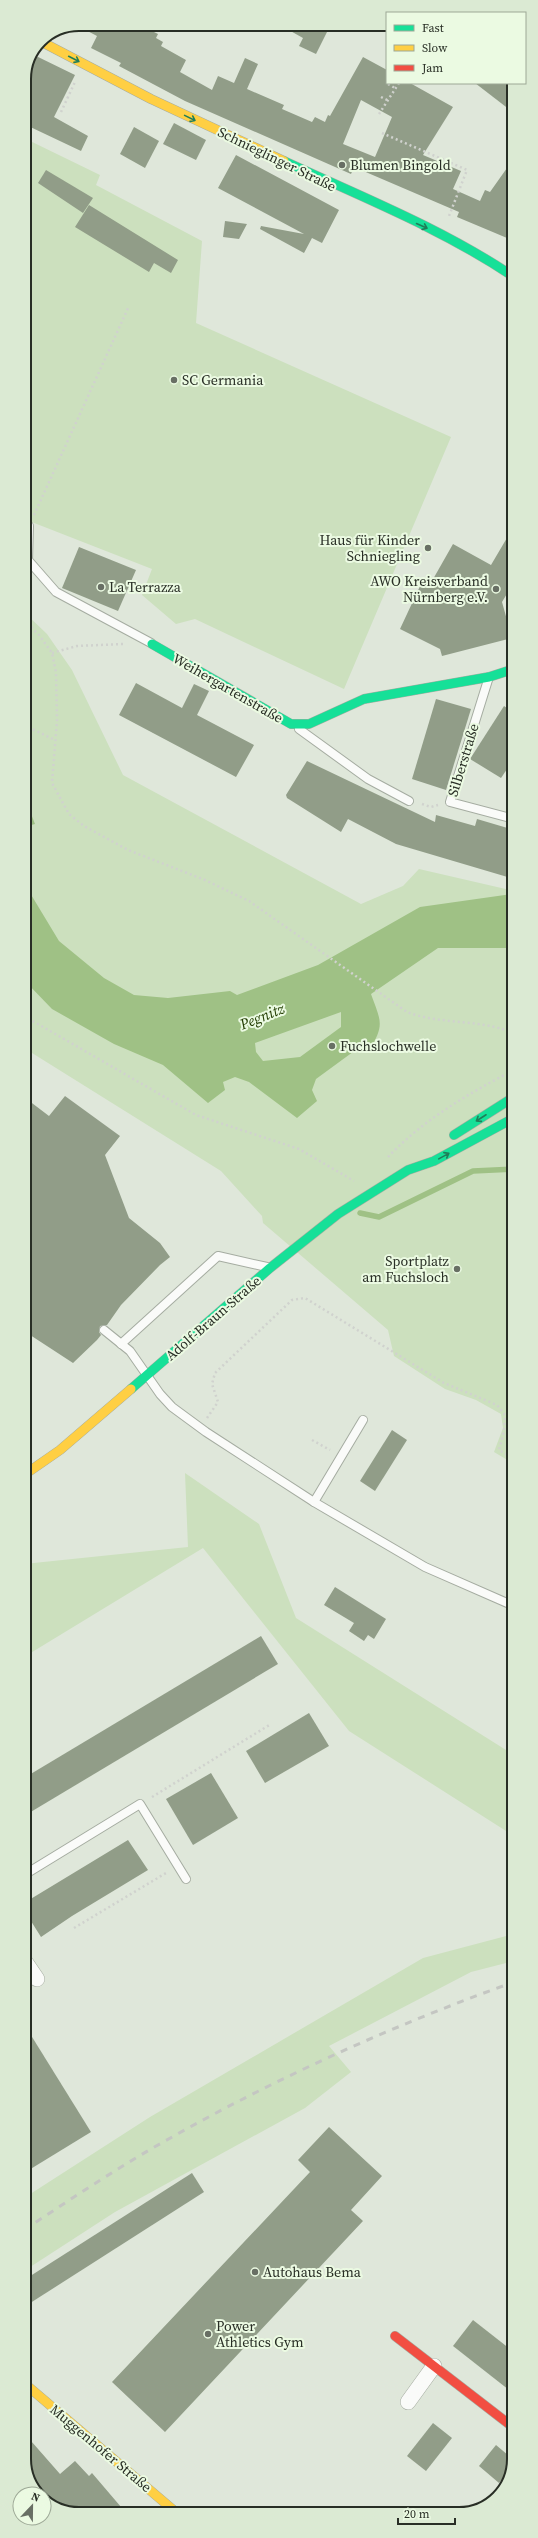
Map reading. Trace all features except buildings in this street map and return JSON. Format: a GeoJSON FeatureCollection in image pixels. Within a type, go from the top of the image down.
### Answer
{"type":"FeatureCollection","features":[{"type":"Feature","properties":{"kind":"street","name":"Schnieglinger Straße"},"geometry":{"type":"LineString","coordinates":[[46,44],[178,112],[483,256],[507,272]]}},
{"type":"Feature","properties":{"kind":"street","name":"Weihergartenstraße"},"geometry":{"type":"LineString","coordinates":[[152,644],[291,724],[309,724],[364,700],[489,677],[507,671]]}},
{"type":"Feature","properties":{"kind":"street"},"geometry":{"type":"LineString","coordinates":[[447,1140],[507,1101]]}},
{"type":"Feature","properties":{"kind":"street","name":"Adolf-Braun-Straße"},"geometry":{"type":"LineString","coordinates":[[408,1170],[434,1161],[507,1122]]}},
{"type":"Feature","properties":{"kind":"street","name":"Adolf-Braun-Straße"},"geometry":{"type":"LineString","coordinates":[[31,1470],[60,1450],[270,1268],[338,1214],[408,1170],[427,1153]]}},
{"type":"Feature","properties":{"kind":"street"},"geometry":{"type":"LineString","coordinates":[[31,1970],[37,1979]]}},
{"type":"Feature","properties":{"kind":"street"},"geometry":{"type":"LineString","coordinates":[[395,2336],[507,2423]]}},
{"type":"Feature","properties":{"kind":"street"},"geometry":{"type":"LineString","coordinates":[[408,2402],[434,2366]]}},
{"type":"Feature","properties":{"kind":"street","name":"Muggenhofer Straße"},"geometry":{"type":"LineString","coordinates":[[31,2389],[170,2507]]}},
{"type":"Feature","properties":{"kind":"lane"},"geometry":{"type":"LineString","coordinates":[[31,563],[56,592],[152,644]]}},
{"type":"Feature","properties":{"kind":"lane","name":"Silberstraße"},"geometry":{"type":"LineString","coordinates":[[489,677],[450,802],[507,817]]}},
{"type":"Feature","properties":{"kind":"lane"},"geometry":{"type":"LineString","coordinates":[[291,724],[368,779],[408,800]]}},
{"type":"Feature","properties":{"kind":"lane"},"geometry":{"type":"LineString","coordinates":[[121,1344],[218,1256],[270,1268]]}},
{"type":"Feature","properties":{"kind":"lane"},"geometry":{"type":"LineString","coordinates":[[104,1330],[130,1350],[147,1376],[172,1407],[199,1428],[314,1502],[425,1566],[507,1603]]}},
{"type":"Feature","properties":{"kind":"lane"},"geometry":{"type":"LineString","coordinates":[[314,1502],[363,1420]]}},
{"type":"Feature","properties":{"kind":"lane"},"geometry":{"type":"LineString","coordinates":[[31,1871],[140,1804],[186,1879]]}},
{"type":"Feature","properties":{"kind":"path"},"geometry":{"type":"LineString","coordinates":[[61,112],[83,64]]}},
{"type":"Feature","properties":{"kind":"path"},"geometry":{"type":"LineString","coordinates":[[388,84],[395,88]]}},
{"type":"Feature","properties":{"kind":"path"},"geometry":{"type":"LineString","coordinates":[[379,114],[398,84]]}},
{"type":"Feature","properties":{"kind":"path"},"geometry":{"type":"LineString","coordinates":[[381,97],[387,100]]}},
{"type":"Feature","properties":{"kind":"path"},"geometry":{"type":"LineString","coordinates":[[382,134],[467,170],[442,236]]}},
{"type":"Feature","properties":{"kind":"path"},"geometry":{"type":"LineString","coordinates":[[31,522],[129,306]]}},
{"type":"Feature","properties":{"kind":"path"},"geometry":{"type":"LineString","coordinates":[[31,627],[52,653],[56,672],[52,783],[69,814],[84,826],[128,850],[205,880],[249,901],[407,1012],[424,1019],[500,1028],[507,1031]]}},
{"type":"Feature","properties":{"kind":"path"},"geometry":{"type":"LineString","coordinates":[[52,653],[91,645],[152,644]]}},
{"type":"Feature","properties":{"kind":"path"},"geometry":{"type":"LineString","coordinates":[[31,728],[54,740]]}},
{"type":"Feature","properties":{"kind":"path"},"geometry":{"type":"LineString","coordinates":[[408,800],[431,807],[450,802]]}},
{"type":"Feature","properties":{"kind":"path"},"geometry":{"type":"LineString","coordinates":[[31,1020],[196,1115],[299,1149],[358,1183]]}},
{"type":"Feature","properties":{"kind":"path"},"geometry":{"type":"LineString","coordinates":[[386,1158],[401,1143],[444,1110],[507,1074]]}},
{"type":"Feature","properties":{"kind":"path"},"geometry":{"type":"LineString","coordinates":[[199,1428],[218,1402],[212,1384],[215,1373],[292,1300],[305,1298],[444,1383],[497,1405],[505,1415],[499,1450],[507,1455]]}},
{"type":"Feature","properties":{"kind":"path"},"geometry":{"type":"LineString","coordinates":[[312,1440],[341,1456]]}},
{"type":"Feature","properties":{"kind":"path"},"geometry":{"type":"LineString","coordinates":[[140,1804],[270,1724]]}},
{"type":"Feature","properties":{"kind":"path"},"geometry":{"type":"LineString","coordinates":[[74,1928],[178,1866]]}},
{"type":"Feature","properties":{"kind":"shaded area","name":"SC Germania"},"geometry":{"type":"Polygon","coordinates":[[[31,141],[100,175],[96,185],[202,241],[196,323],[451,437],[344,689],[195,619],[176,624],[142,595],[152,569],[31,522],[31,141]]]}},
{"type":"Feature","properties":{"kind":"shaded area"},"geometry":{"type":"Polygon","coordinates":[[[31,619],[47,634],[72,670],[123,775],[361,904],[403,886],[419,869],[507,889],[507,1460],[494,1452],[503,1428],[501,1414],[476,1400],[445,1389],[394,1356],[388,1330],[263,1223],[262,1216],[221,1171],[31,1052],[31,619]]]}},
{"type":"Feature","properties":{"kind":"shaded area"},"geometry":{"type":"Polygon","coordinates":[[[185,1473],[259,1524],[296,1618],[507,1751],[507,1832],[349,1731],[203,1548],[31,1653],[31,1563],[188,1547],[185,1473]]]}},
{"type":"Feature","properties":{"kind":"shaded area"},"geometry":{"type":"Polygon","coordinates":[[[507,1936],[507,1963],[471,1972],[329,2046],[351,2072],[305,2108],[115,2212],[31,2266],[31,2194],[150,2117],[423,1958],[507,1936]]]}},
{"type":"Feature","properties":{"kind":"water"},"geometry":{"type":"Polygon","coordinates":[[[31,814],[35,824],[31,825],[31,814]]]}},
{"type":"Feature","properties":{"kind":"water","name":"Pegnitz"},"geometry":{"type":"Polygon","coordinates":[[[31,895],[59,941],[104,978],[134,995],[168,998],[230,991],[237,995],[318,965],[420,907],[507,895],[507,948],[438,948],[371,994],[380,1023],[377,1035],[369,1051],[357,1049],[316,1079],[312,1090],[317,1101],[297,1118],[249,1082],[235,1077],[223,1082],[225,1090],[208,1103],[163,1065],[114,1044],[52,1009],[31,987],[31,895]],[[341,1012],[255,1043],[256,1052],[263,1061],[300,1057],[341,1027],[341,1012]]]}},
{"type":"Feature","properties":{"kind":"waterway"},"geometry":{"type":"LineString","coordinates":[[360,1213],[379,1217],[473,1171],[507,1169]]}},
{"type":"Feature","properties":{"kind":"railway"},"geometry":{"type":"LineString","coordinates":[[31,2225],[147,2151],[249,2096],[336,2054],[424,2016],[507,1985]]}},
{"type":"Feature","properties":{"kind":"traffic: fast"},"geometry":{"type":"LineString","coordinates":[[284,161],[402,214],[459,244],[507,273]]}},
{"type":"Feature","properties":{"kind":"traffic: fast"},"geometry":{"type":"LineString","coordinates":[[152,644],[291,724],[309,724],[364,699],[489,677],[507,671]]}},
{"type":"Feature","properties":{"kind":"traffic: fast"},"geometry":{"type":"LineString","coordinates":[[454,1135],[507,1101]]}},
{"type":"Feature","properties":{"kind":"traffic: fast"},"geometry":{"type":"LineString","coordinates":[[131,1389],[270,1268],[338,1214],[408,1170],[434,1161],[507,1122]]}},
{"type":"Feature","properties":{"kind":"traffic: slow"},"geometry":{"type":"LineString","coordinates":[[46,44],[151,99],[284,161]]}},
{"type":"Feature","properties":{"kind":"traffic: slow"},"geometry":{"type":"LineString","coordinates":[[31,1470],[60,1450],[131,1389]]}},
{"type":"Feature","properties":{"kind":"traffic: slow"},"geometry":{"type":"LineString","coordinates":[[31,2389],[170,2507]]}},
{"type":"Feature","properties":{"kind":"traffic: jam"},"geometry":{"type":"LineString","coordinates":[[395,2336],[507,2423]]}},
{"type":"Feature","properties":{"kind":"place","name":"Blumen Bingold"},"geometry":{"type":"Point","coordinates":[342,165]}},
{"type":"Feature","properties":{"kind":"place","name":"SC Germania"},"geometry":{"type":"Point","coordinates":[174,380]}},
{"type":"Feature","properties":{"kind":"place","name":"Haus für Kinder Schniegling"},"geometry":{"type":"Point","coordinates":[428,548]}},
{"type":"Feature","properties":{"kind":"place","name":"La Terrazza"},"geometry":{"type":"Point","coordinates":[101,587]}},
{"type":"Feature","properties":{"kind":"place","name":"AWO Kreisverband Nürnberg e.V."},"geometry":{"type":"Point","coordinates":[496,589]}},
{"type":"Feature","properties":{"kind":"place","name":"Fuchslochwelle"},"geometry":{"type":"Point","coordinates":[332,1046]}},
{"type":"Feature","properties":{"kind":"place","name":"Sportplatz am Fuchsloch"},"geometry":{"type":"Point","coordinates":[457,1269]}},
{"type":"Feature","properties":{"kind":"place","name":"Autohaus Bema"},"geometry":{"type":"Point","coordinates":[255,2272]}},
{"type":"Feature","properties":{"kind":"place","name":"Power Athletics Gym"},"geometry":{"type":"Point","coordinates":[208,2334]}}]}
